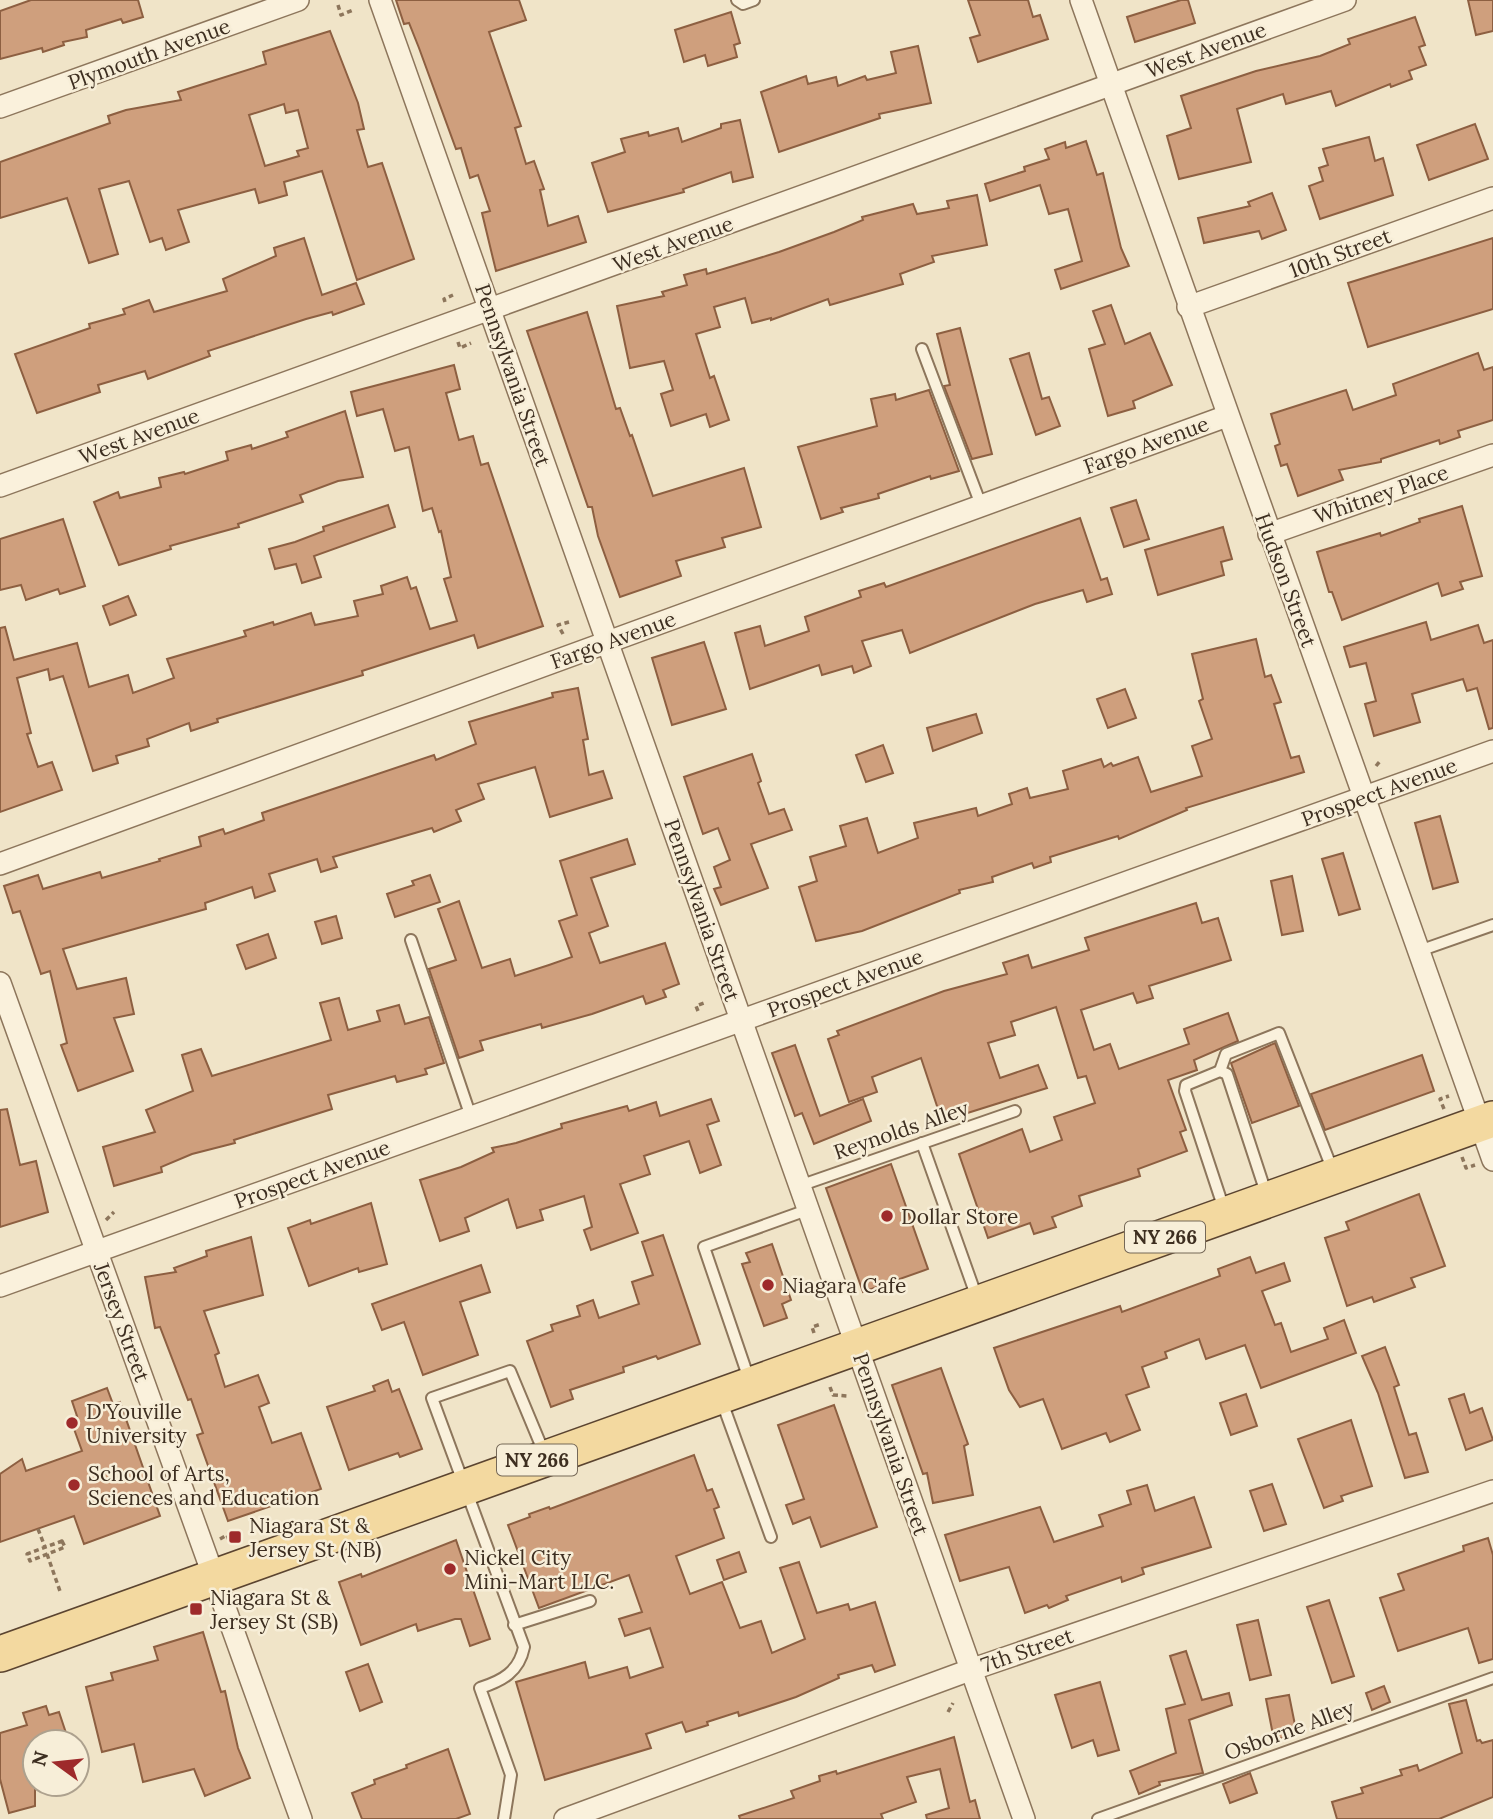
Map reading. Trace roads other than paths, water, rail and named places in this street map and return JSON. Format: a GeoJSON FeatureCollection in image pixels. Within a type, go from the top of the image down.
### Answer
{"type":"FeatureCollection","features":[{"type":"Feature","properties":{"kind":"main road","name":"NY 266"},"geometry":{"type":"LineString","coordinates":[[0,1654],[1486,1121]]}},
{"type":"Feature","properties":{"kind":"street","name":"Plymouth Avenue"},"geometry":{"type":"LineString","coordinates":[[0,107],[298,0]]}},
{"type":"Feature","properties":{"kind":"street","name":"Pennsylvania Street"},"geometry":{"type":"LineString","coordinates":[[380,0],[1024,1819]]}},
{"type":"Feature","properties":{"kind":"street","name":"Hudson Street"},"geometry":{"type":"LineString","coordinates":[[1081,0],[1419,951],[1486,1121],[1493,1160]]}},
{"type":"Feature","properties":{"kind":"street","name":"West Avenue"},"geometry":{"type":"LineString","coordinates":[[0,486],[490,311],[1333,2]]}},
{"type":"Feature","properties":{"kind":"street","name":"10th Street"},"geometry":{"type":"LineString","coordinates":[[1188,307],[1493,198]]}},
{"type":"Feature","properties":{"kind":"street","name":"Fargo Avenue"},"geometry":{"type":"LineString","coordinates":[[0,864],[1227,416]]}},
{"type":"Feature","properties":{"kind":"street","name":"Whitney Place"},"geometry":{"type":"LineString","coordinates":[[1269,534],[1493,455]]}},
{"type":"Feature","properties":{"kind":"street","name":"Prospect Avenue"},"geometry":{"type":"LineString","coordinates":[[0,1286],[1493,751]]}},
{"type":"Feature","properties":{"kind":"street","name":"Jersey Street"},"geometry":{"type":"LineString","coordinates":[[0,983],[301,1819]]}},
{"type":"Feature","properties":{"kind":"street","name":"7th Street"},"geometry":{"type":"LineString","coordinates":[[565,1819],[970,1670],[1493,1491]]}},
{"type":"Feature","properties":{"kind":"lane"},"geometry":{"type":"LineString","coordinates":[[737,0],[743,4],[754,0]]}},
{"type":"Feature","properties":{"kind":"lane"},"geometry":{"type":"LineString","coordinates":[[922,349],[981,505]]}},
{"type":"Feature","properties":{"kind":"lane"},"geometry":{"type":"LineString","coordinates":[[1419,951],[1493,925]]}},
{"type":"Feature","properties":{"kind":"lane"},"geometry":{"type":"LineString","coordinates":[[411,940],[471,1117]]}},
{"type":"Feature","properties":{"kind":"lane"},"geometry":{"type":"LineString","coordinates":[[1268,1200],[1224,1073],[1226,1054],[1279,1032],[1335,1176]]}},
{"type":"Feature","properties":{"kind":"lane"},"geometry":{"type":"LineString","coordinates":[[1224,1073],[1186,1085],[1185,1091],[1226,1215]]}},
{"type":"Feature","properties":{"kind":"lane","name":"Reynolds Alley"},"geometry":{"type":"LineString","coordinates":[[799,1186],[1015,1111]]}},
{"type":"Feature","properties":{"kind":"lane"},"geometry":{"type":"LineString","coordinates":[[922,1143],[979,1304]]}},
{"type":"Feature","properties":{"kind":"lane"},"geometry":{"type":"LineString","coordinates":[[771,1537],[735,1391],[704,1247],[807,1210]]}},
{"type":"Feature","properties":{"kind":"lane"},"geometry":{"type":"LineString","coordinates":[[504,1819],[511,1775],[480,1688],[508,1676],[516,1667],[524,1647],[432,1398],[510,1371],[546,1457]]}},
{"type":"Feature","properties":{"kind":"lane"},"geometry":{"type":"LineString","coordinates":[[514,1625],[590,1601]]}},
{"type":"Feature","properties":{"kind":"lane","name":"Osborne Alley"},"geometry":{"type":"LineString","coordinates":[[1098,1819],[1493,1678]]}},
{"type":"Feature","properties":{"kind":"place","name":"Dollar Store"},"geometry":{"type":"Point","coordinates":[887,1216]}},
{"type":"Feature","properties":{"kind":"place","name":"Niagara Cafe"},"geometry":{"type":"Point","coordinates":[768,1285]}},
{"type":"Feature","properties":{"kind":"place","name":"D'Youville University"},"geometry":{"type":"Point","coordinates":[72,1423]}},
{"type":"Feature","properties":{"kind":"place","name":"School of Arts, Sciences and Education"},"geometry":{"type":"Point","coordinates":[74,1485]}},
{"type":"Feature","properties":{"kind":"place","name":"Niagara St & Jersey St (NB)"},"geometry":{"type":"Point","coordinates":[235,1537]}},
{"type":"Feature","properties":{"kind":"place","name":"Nickel City Mini-Mart LLC."},"geometry":{"type":"Point","coordinates":[450,1569]}},
{"type":"Feature","properties":{"kind":"place","name":"Niagara St & Jersey St (SB)"},"geometry":{"type":"Point","coordinates":[196,1609]}}]}
